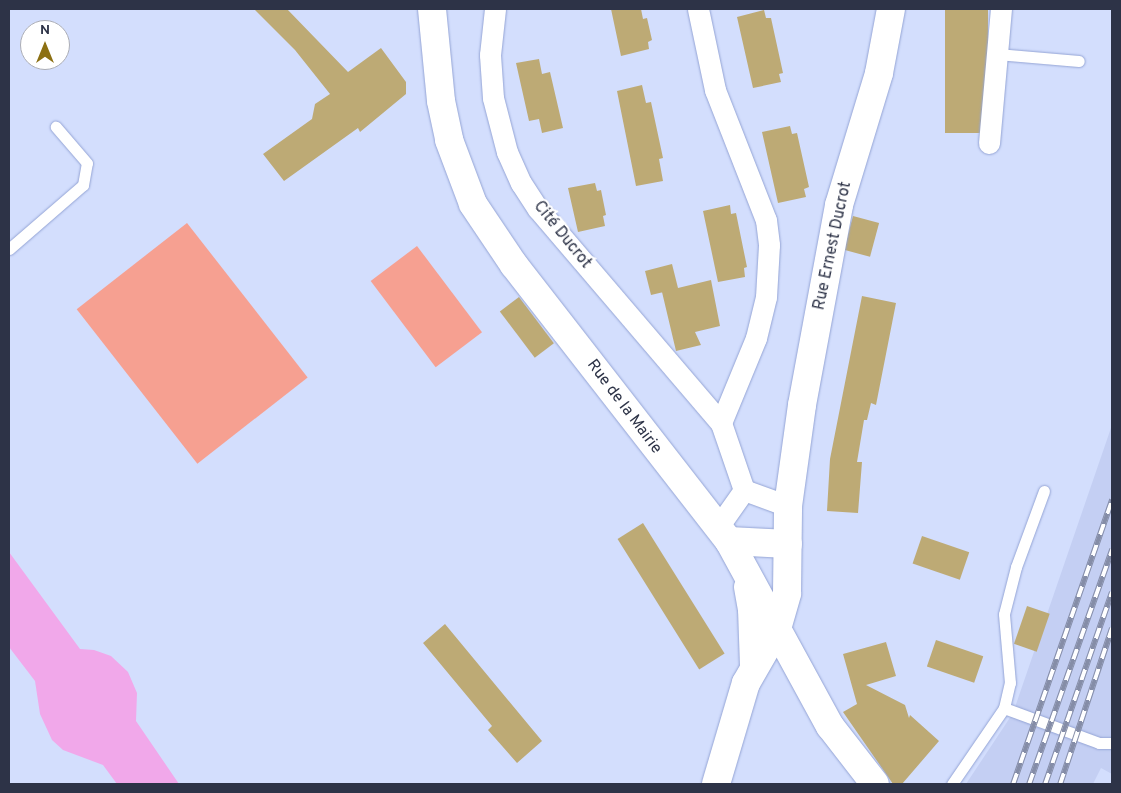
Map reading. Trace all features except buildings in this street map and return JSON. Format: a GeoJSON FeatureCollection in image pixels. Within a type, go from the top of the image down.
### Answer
{"type":"FeatureCollection","features":[{"type":"Feature","properties":{"kind":"main road","name":"Rue de la Mairie"},"geometry":{"type":"LineString","coordinates":[[432,9],[443,111],[449,140],[473,204],[514,265],[723,534],[830,726],[875,784]]}},
{"type":"Feature","properties":{"kind":"main road","name":"Rue Ernest Ducrot"},"geometry":{"type":"LineString","coordinates":[[716,784],[737,707],[754,666],[777,629],[787,593],[790,496],[802,405],[839,205],[879,73],[891,9]]}},
{"type":"Feature","properties":{"kind":"main road"},"geometry":{"type":"LineString","coordinates":[[723,534],[788,544]]}},
{"type":"Feature","properties":{"kind":"main road"},"geometry":{"type":"LineString","coordinates":[[745,573],[752,609],[754,666]]}},
{"type":"Feature","properties":{"kind":"street","name":"Cité Ducrot"},"geometry":{"type":"LineString","coordinates":[[496,9],[490,55],[493,98],[507,152],[521,182],[538,209],[721,423],[744,490]]}},
{"type":"Feature","properties":{"kind":"street"},"geometry":{"type":"LineString","coordinates":[[698,9],[715,90],[766,220],[770,245],[766,297],[756,338],[721,423]]}},
{"type":"Feature","properties":{"kind":"street"},"geometry":{"type":"LineString","coordinates":[[990,143],[1001,9]]}},
{"type":"Feature","properties":{"kind":"street"},"geometry":{"type":"LineString","coordinates":[[723,534],[744,490],[790,496]]}},
{"type":"Feature","properties":{"kind":"lane"},"geometry":{"type":"LineString","coordinates":[[998,54],[1078,61]]}},
{"type":"Feature","properties":{"kind":"lane"},"geometry":{"type":"LineString","coordinates":[[9,249],[83,185],[86,163],[56,127]]}},
{"type":"Feature","properties":{"kind":"lane"},"geometry":{"type":"LineString","coordinates":[[952,784],[1004,708],[1010,683],[1004,614],[1016,568],[1044,491]]}},
{"type":"Feature","properties":{"kind":"lane"},"geometry":{"type":"LineString","coordinates":[[1004,708],[1099,743],[1112,742]]}},
{"type":"Feature","properties":{"kind":"shaded area"},"geometry":{"type":"Polygon","coordinates":[[[187,223],[308,377],[197,464],[77,309],[187,223]]]}},
{"type":"Feature","properties":{"kind":"shaded area"},"geometry":{"type":"Polygon","coordinates":[[[417,246],[482,332],[436,367],[371,281],[417,246]]]}},
{"type":"Feature","properties":{"kind":"shaded area"},"geometry":{"type":"Polygon","coordinates":[[[1112,425],[1112,774],[1101,768],[1093,784],[966,784],[1013,713],[1112,425]]]}},
{"type":"Feature","properties":{"kind":"shaded area"},"geometry":{"type":"Polygon","coordinates":[[[9,552],[80,649],[94,650],[111,656],[128,672],[137,693],[136,721],[179,784],[117,784],[103,765],[63,750],[52,740],[40,714],[35,681],[9,647],[9,552]]]}},
{"type":"Feature","properties":{"kind":"railway"},"geometry":{"type":"LineString","coordinates":[[1013,784],[1112,500]]}},
{"type":"Feature","properties":{"kind":"railway"},"geometry":{"type":"LineString","coordinates":[[1029,784],[1112,549]]}},
{"type":"Feature","properties":{"kind":"railway"},"geometry":{"type":"LineString","coordinates":[[1045,784],[1112,592]]}},
{"type":"Feature","properties":{"kind":"railway"},"geometry":{"type":"LineString","coordinates":[[1060,784],[1112,628]]}}]}
